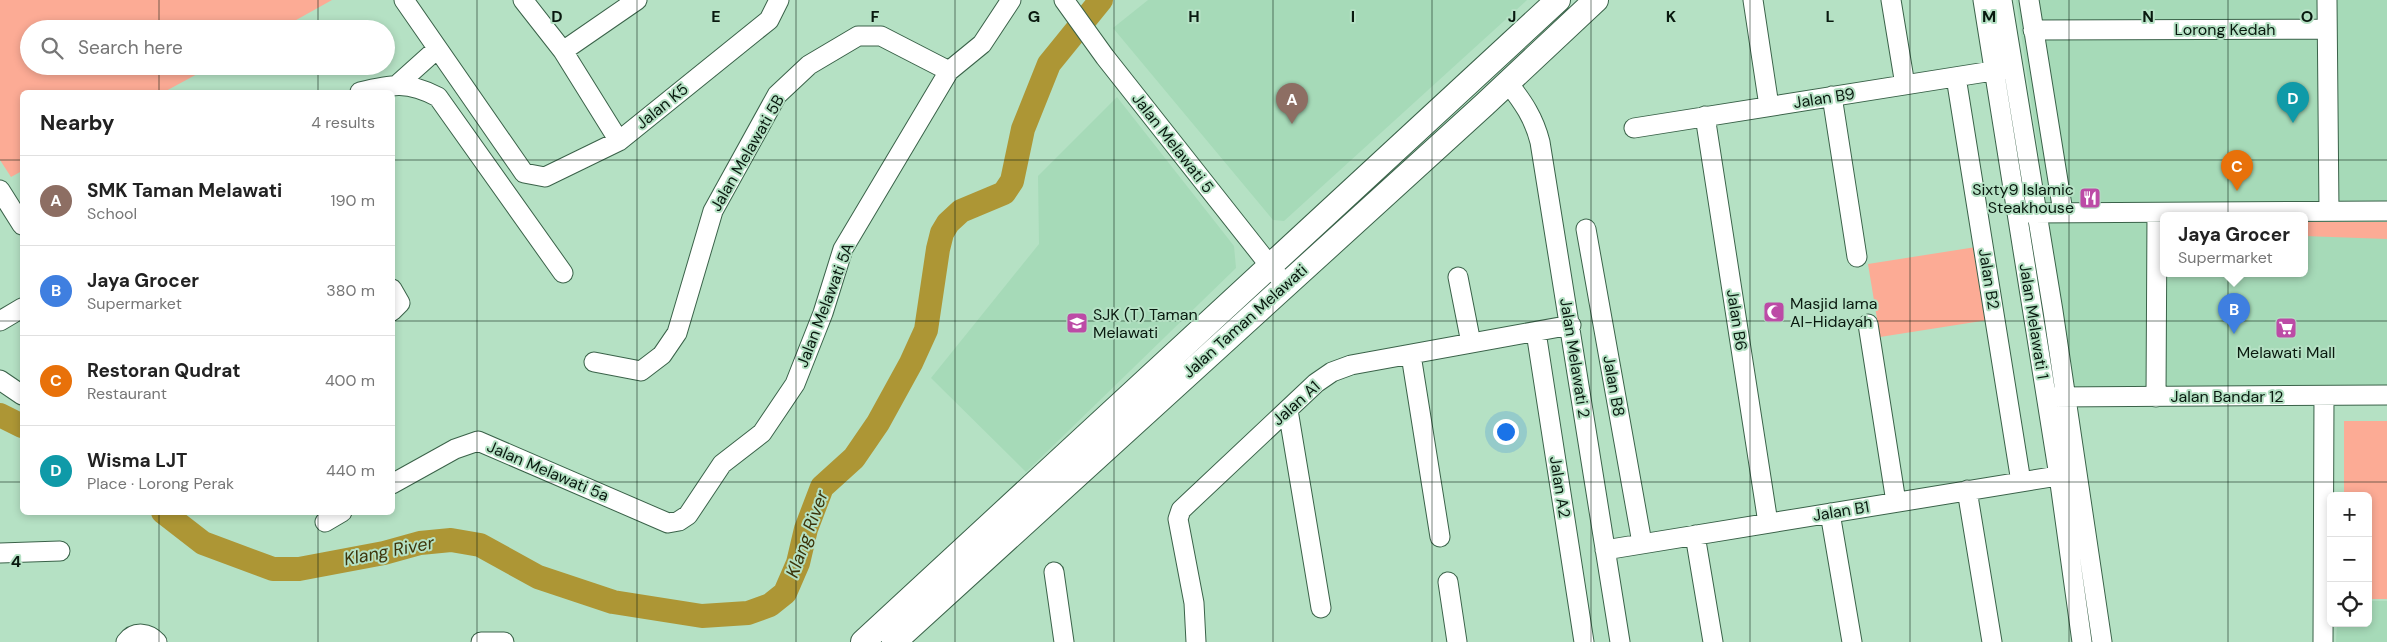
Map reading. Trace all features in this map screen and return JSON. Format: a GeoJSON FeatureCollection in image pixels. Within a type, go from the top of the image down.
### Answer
{"type":"FeatureCollection","features":[{"type":"Feature","properties":{"kind":"main road","name":"Jalan Taman Melawati"},"geometry":{"type":"LineString","coordinates":[[894,642],[1278,276],[1558,0]]}},
{"type":"Feature","properties":{"kind":"main road","name":"Jalan Taman Melawati"},"geometry":{"type":"LineString","coordinates":[[863,642],[1278,276],[1508,83],[1596,0]]}},
{"type":"Feature","properties":{"kind":"street"},"geometry":{"type":"LineString","coordinates":[[398,84],[437,50],[404,0]]}},
{"type":"Feature","properties":{"kind":"street"},"geometry":{"type":"LineString","coordinates":[[523,0],[563,52],[619,140]]}},
{"type":"Feature","properties":{"kind":"street"},"geometry":{"type":"LineString","coordinates":[[563,52],[637,0]]}},
{"type":"Feature","properties":{"kind":"street","name":"Jalan K5"},"geometry":{"type":"LineString","coordinates":[[437,50],[524,173],[545,177],[619,140],[769,20],[779,0]]}},
{"type":"Feature","properties":{"kind":"street","name":"Jalan Melawati 5A"},"geometry":{"type":"LineString","coordinates":[[679,521],[688,515],[722,464],[762,433],[795,384],[823,312],[843,249],[949,71],[982,44],[1011,0]]}},
{"type":"Feature","properties":{"kind":"street","name":"Jalan Melawati 5"},"geometry":{"type":"LineString","coordinates":[[1064,0],[1105,57],[1278,276]]}},
{"type":"Feature","properties":{"kind":"street"},"geometry":{"type":"LineString","coordinates":[[1753,0],[1769,106]]}},
{"type":"Feature","properties":{"kind":"street"},"geometry":{"type":"LineString","coordinates":[[1891,0],[1905,85]]}},
{"type":"Feature","properties":{"kind":"street","name":"Jalan Melawati 1"},"geometry":{"type":"LineString","coordinates":[[1983,0],[2046,398],[2068,474],[2102,642]]}},
{"type":"Feature","properties":{"kind":"street","name":"Jalan Melawati 1"},"geometry":{"type":"LineString","coordinates":[[2002,0],[2038,213],[2066,398],[2068,474],[2082,642]]}},
{"type":"Feature","properties":{"kind":"street"},"geometry":{"type":"LineString","coordinates":[[2028,0],[2063,212]]}},
{"type":"Feature","properties":{"kind":"street"},"geometry":{"type":"LineString","coordinates":[[2327,0],[2329,211]]}},
{"type":"Feature","properties":{"kind":"street","name":"Lorong Kedah"},"geometry":{"type":"LineString","coordinates":[[2033,30],[2327,29]]}},
{"type":"Feature","properties":{"kind":"street","name":"Jalan Melawati 5B"},"geometry":{"type":"LineString","coordinates":[[594,362],[641,371],[662,355],[677,333],[713,211],[777,95],[809,65],[858,36],[880,36],[949,71]]}},
{"type":"Feature","properties":{"kind":"street","name":"Jalan B9"},"geometry":{"type":"LineString","coordinates":[[1634,128],[2014,68]]}},
{"type":"Feature","properties":{"kind":"street","name":"Jalan B2"},"geometry":{"type":"LineString","coordinates":[[1956,77],[2022,482]]}},
{"type":"Feature","properties":{"kind":"street"},"geometry":{"type":"LineString","coordinates":[[2022,117],[2042,82]]}},
{"type":"Feature","properties":{"kind":"street","name":"Jalan Melawati 2"},"geometry":{"type":"LineString","coordinates":[[1508,83],[1530,114],[1540,142],[1620,642]]}},
{"type":"Feature","properties":{"kind":"street"},"geometry":{"type":"LineString","coordinates":[[370,90],[398,84],[422,88],[438,97],[563,273]]}},
{"type":"Feature","properties":{"kind":"street"},"geometry":{"type":"LineString","coordinates":[[1832,96],[1857,257]]}},
{"type":"Feature","properties":{"kind":"street","name":"Jalan B6"},"geometry":{"type":"LineString","coordinates":[[1705,116],[1768,523]]}},
{"type":"Feature","properties":{"kind":"street"},"geometry":{"type":"LineString","coordinates":[[0,190],[20,222]]}},
{"type":"Feature","properties":{"kind":"street"},"geometry":{"type":"LineString","coordinates":[[2272,212],[2387,211]]}},
{"type":"Feature","properties":{"kind":"street"},"geometry":{"type":"LineString","coordinates":[[2016,214],[2063,212],[2160,214]]}},
{"type":"Feature","properties":{"kind":"street"},"geometry":{"type":"LineString","coordinates":[[2156,397],[2157,214]]}},
{"type":"Feature","properties":{"kind":"street","name":"Jalan B8"},"geometry":{"type":"LineString","coordinates":[[1586,229],[1642,544]]}},
{"type":"Feature","properties":{"kind":"street"},"geometry":{"type":"LineString","coordinates":[[1458,277],[1471,343]]}},
{"type":"Feature","properties":{"kind":"street"},"geometry":{"type":"LineString","coordinates":[[0,322],[20,309]]}},
{"type":"Feature","properties":{"kind":"street"},"geometry":{"type":"LineString","coordinates":[[1868,324],[1896,502]]}},
{"type":"Feature","properties":{"kind":"street","name":"Jalan A1"},"geometry":{"type":"LineString","coordinates":[[1196,642],[1194,603],[1178,519],[1181,510],[1316,383],[1332,372],[1351,365],[1570,325]]}},
{"type":"Feature","properties":{"kind":"street","name":"Jalan A2"},"geometry":{"type":"LineString","coordinates":[[1536,332],[1584,642]]}},
{"type":"Feature","properties":{"kind":"street"},"geometry":{"type":"LineString","coordinates":[[1411,354],[1440,537]]}},
{"type":"Feature","properties":{"kind":"street"},"geometry":{"type":"LineString","coordinates":[[0,380],[20,394]]}},
{"type":"Feature","properties":{"kind":"street","name":"Jalan Bandar 12"},"geometry":{"type":"LineString","coordinates":[[2046,398],[2387,395]]}},
{"type":"Feature","properties":{"kind":"street"},"geometry":{"type":"LineString","coordinates":[[2323,642],[2324,396]]}},
{"type":"Feature","properties":{"kind":"street"},"geometry":{"type":"LineString","coordinates":[[1288,410],[1321,608]]}},
{"type":"Feature","properties":{"kind":"street","name":"Jalan Melawati 5a"},"geometry":{"type":"LineString","coordinates":[[395,482],[455,448],[478,441],[668,523],[679,521]]}},
{"type":"Feature","properties":{"kind":"street","name":"Jalan B1"},"geometry":{"type":"LineString","coordinates":[[1605,550],[2068,474]]}},
{"type":"Feature","properties":{"kind":"street"},"geometry":{"type":"LineString","coordinates":[[1967,490],[1992,642]]}},
{"type":"Feature","properties":{"kind":"street"},"geometry":{"type":"LineString","coordinates":[[1830,513],[1852,642]]}},
{"type":"Feature","properties":{"kind":"street"},"geometry":{"type":"LineString","coordinates":[[325,522],[337,515]]}},
{"type":"Feature","properties":{"kind":"street"},"geometry":{"type":"LineString","coordinates":[[1695,535],[1713,642]]}},
{"type":"Feature","properties":{"kind":"street"},"geometry":{"type":"LineString","coordinates":[[0,553],[60,551]]}},
{"type":"Feature","properties":{"kind":"street"},"geometry":{"type":"LineString","coordinates":[[1054,572],[1064,642]]}},
{"type":"Feature","properties":{"kind":"street"},"geometry":{"type":"LineString","coordinates":[[1448,582],[1457,642]]}},
{"type":"Feature","properties":{"kind":"street"},"geometry":{"type":"LineString","coordinates":[[126,642],[129,638],[140,634],[148,634],[158,642]]}},
{"type":"Feature","properties":{"kind":"street"},"geometry":{"type":"LineString","coordinates":[[481,642],[504,642]]}},
{"type":"Feature","properties":{"kind":"shaded area"},"geometry":{"type":"Polygon","coordinates":[[[0,0],[332,0],[296,20],[20,20],[20,75],[195,75],[168,90],[20,90],[20,172],[11,177],[0,160],[0,0]]]}},
{"type":"Feature","properties":{"kind":"shaded area"},"geometry":{"type":"Polygon","coordinates":[[[1148,0],[1527,0],[1284,221],[1273,220],[1113,28],[1148,0]]]}},
{"type":"Feature","properties":{"kind":"shaded area"},"geometry":{"type":"Polygon","coordinates":[[[2016,0],[2387,0],[2387,405],[2076,405],[2016,0]]]}},
{"type":"Feature","properties":{"kind":"shaded area","name":"SJK (T) Taman Melawati"},"geometry":{"type":"Polygon","coordinates":[[[1117,97],[1234,246],[1236,268],[1026,472],[931,378],[1039,244],[1038,176],[1117,97]]]}},
{"type":"Feature","properties":{"kind":"shaded area"},"geometry":{"type":"Polygon","coordinates":[[[2308,222],[2387,222],[2387,239],[2308,236],[2308,222]]]}},
{"type":"Feature","properties":{"kind":"shaded area"},"geometry":{"type":"Polygon","coordinates":[[[1976,247],[1988,320],[1880,337],[1868,264],[1976,247]]]}},
{"type":"Feature","properties":{"kind":"shaded area"},"geometry":{"type":"Polygon","coordinates":[[[2344,421],[2387,421],[2387,599],[2372,599],[2372,492],[2344,492],[2344,421]]]}},
{"type":"Feature","properties":{"kind":"shaded area"},"geometry":{"type":"Polygon","coordinates":[[[2372,601],[2387,601],[2387,642],[2336,642],[2337,627],[2372,627],[2372,601]]]}},
{"type":"Feature","properties":{"kind":"waterway","name":"Klang River"},"geometry":{"type":"LineString","coordinates":[[167,515],[203,543],[273,569],[299,569],[384,553],[420,543],[451,540],[480,545],[538,577],[613,602],[702,616],[748,613],[770,605],[785,593],[798,563],[806,529],[822,487],[854,458],[878,423],[911,363],[926,330],[942,233],[948,223],[961,211],[1004,193],[1012,181],[1023,129],[1049,64],[1101,0]]}},
{"type":"Feature","properties":{"kind":"waterway","name":"Klang River"},"geometry":{"type":"LineString","coordinates":[[0,415],[20,425]]}},
{"type":"Feature","properties":{"kind":"place","name":"Wisma LJT"},"geometry":{"type":"Point","coordinates":[2293,123]}},
{"type":"Feature","properties":{"kind":"place","name":"SMK Taman Melawati"},"geometry":{"type":"Point","coordinates":[1292,124]}},
{"type":"Feature","properties":{"kind":"place","name":"Restoran Qudrat"},"geometry":{"type":"Point","coordinates":[2237,191]}},
{"type":"Feature","properties":{"kind":"place","name":"Sixty9 Islamic Steakhouse"},"geometry":{"type":"Point","coordinates":[2090,198]}},
{"type":"Feature","properties":{"kind":"place","name":"Masjid lama Al-Hidayah"},"geometry":{"type":"Point","coordinates":[1774,312]}},
{"type":"Feature","properties":{"kind":"place","name":"SJK (T) Taman Melawati"},"geometry":{"type":"Point","coordinates":[1077,323]}},
{"type":"Feature","properties":{"kind":"place","name":"Melawati Mall"},"geometry":{"type":"Point","coordinates":[2286,328]}},
{"type":"Feature","properties":{"kind":"place","name":"Jaya Grocer"},"geometry":{"type":"Point","coordinates":[2234,334]}}]}
